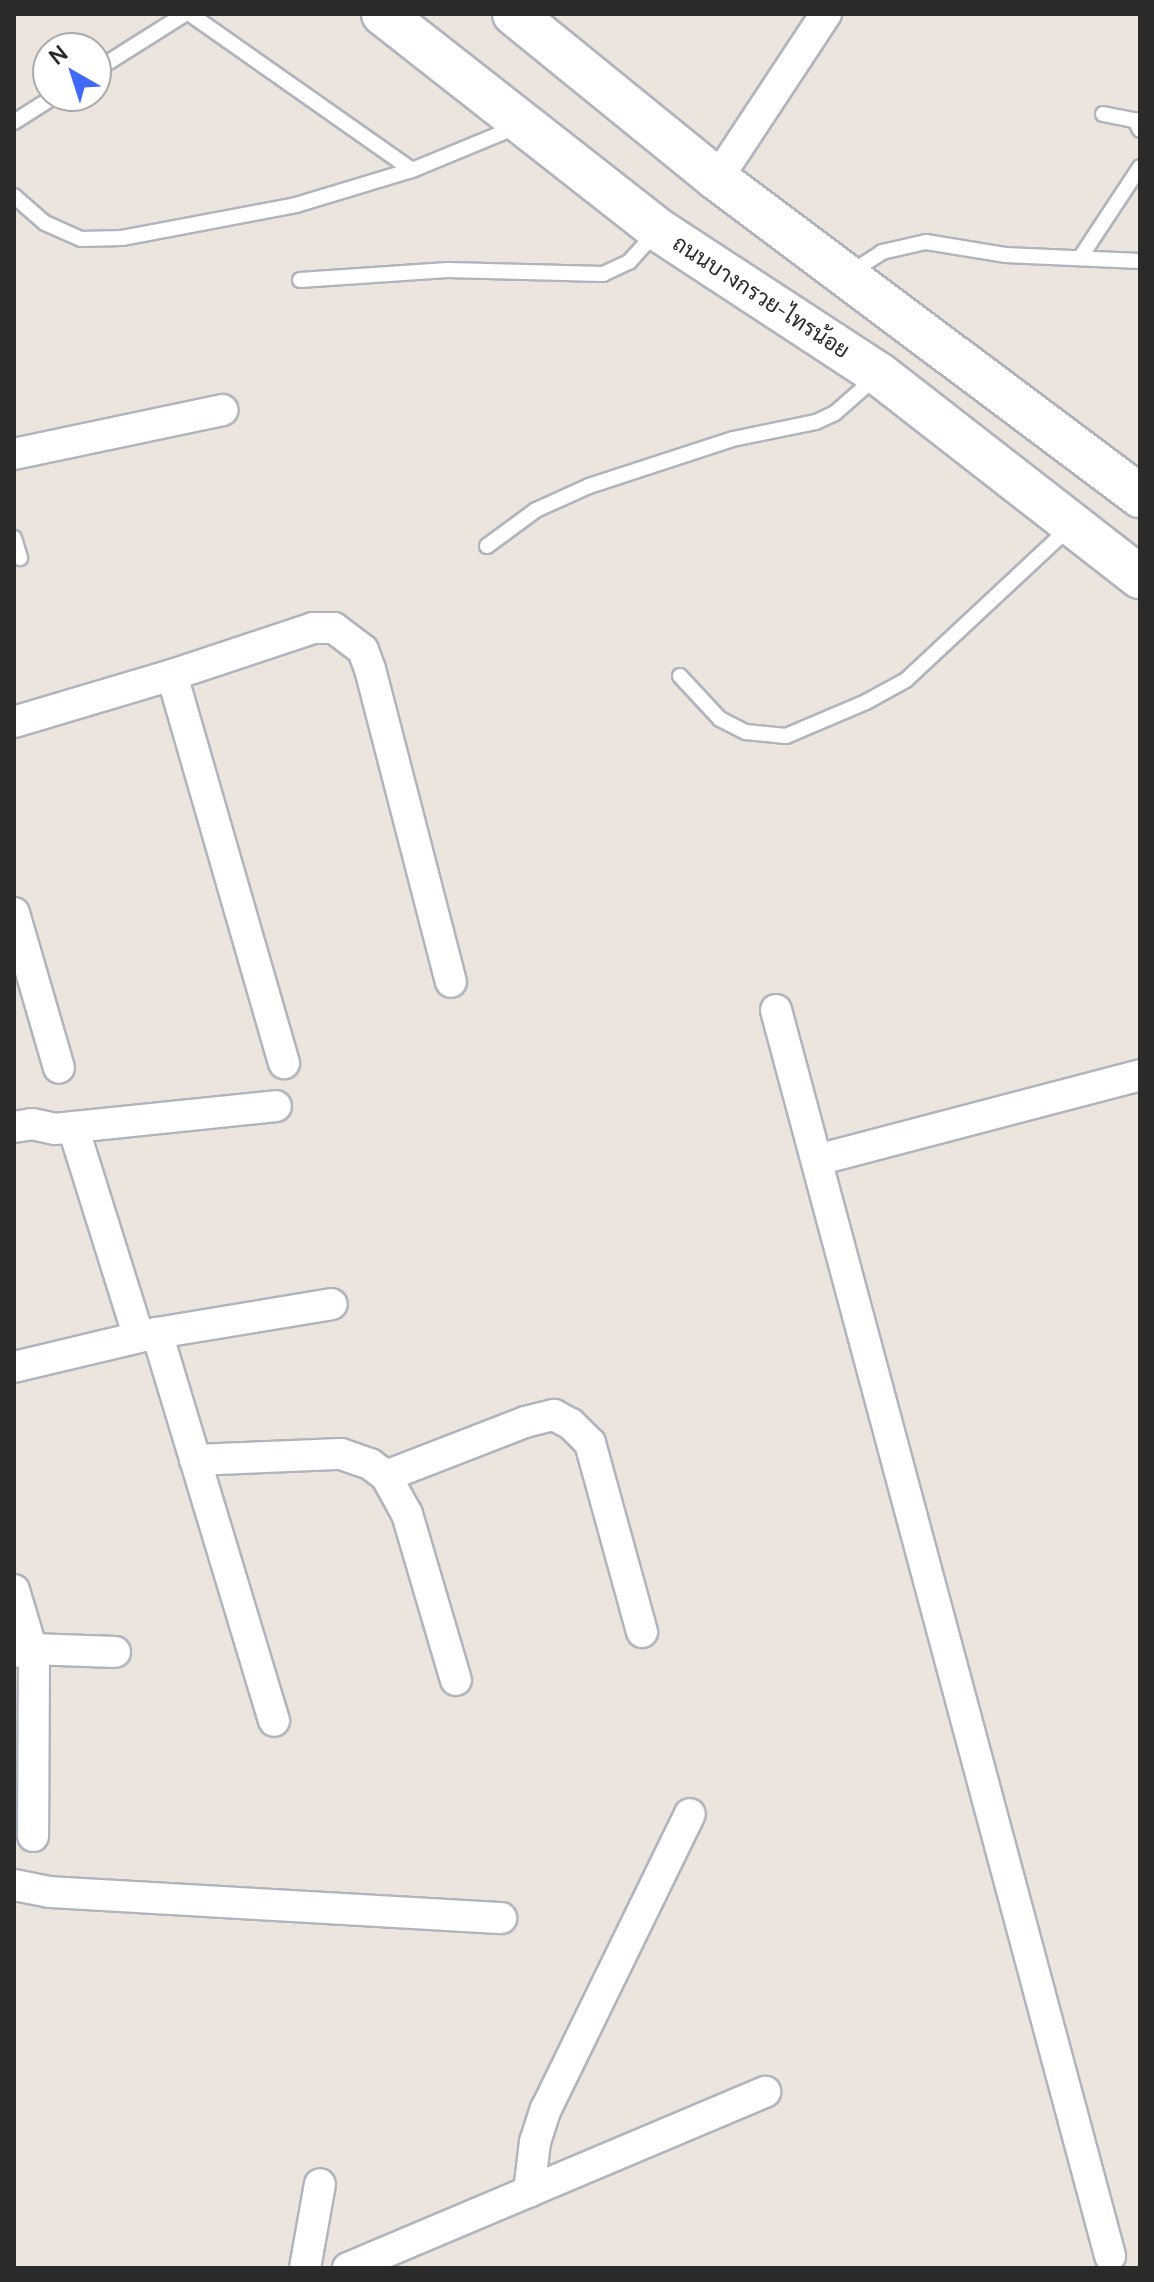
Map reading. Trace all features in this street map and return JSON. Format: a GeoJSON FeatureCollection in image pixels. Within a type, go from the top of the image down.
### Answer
{"type":"FeatureCollection","features":[{"type":"Feature","properties":{"kind":"main road","name":"ถนนบางกรวย-ไทรน้อย"},"geometry":{"type":"LineString","coordinates":[[383,14],[657,229],[879,374],[1140,577]]}},
{"type":"Feature","properties":{"kind":"main road"},"geometry":{"type":"LineString","coordinates":[[514,14],[717,179],[1140,496]]}},
{"type":"Feature","properties":{"kind":"street"},"geometry":{"type":"LineString","coordinates":[[717,179],[826,14]]}},
{"type":"Feature","properties":{"kind":"street"},"geometry":{"type":"LineString","coordinates":[[14,454],[222,410]]}},
{"type":"Feature","properties":{"kind":"street"},"geometry":{"type":"LineString","coordinates":[[14,722],[172,675],[313,628],[334,628],[363,650],[451,982]]}},
{"type":"Feature","properties":{"kind":"street"},"geometry":{"type":"LineString","coordinates":[[172,675],[284,1063]]}},
{"type":"Feature","properties":{"kind":"street"},"geometry":{"type":"LineString","coordinates":[[14,913],[59,1068]]}},
{"type":"Feature","properties":{"kind":"street"},"geometry":{"type":"LineString","coordinates":[[776,1010],[1110,2256]]}},
{"type":"Feature","properties":{"kind":"street"},"geometry":{"type":"LineString","coordinates":[[817,1160],[1140,1075]]}},
{"type":"Feature","properties":{"kind":"street"},"geometry":{"type":"LineString","coordinates":[[14,1127],[32,1124],[55,1129],[276,1106]]}},
{"type":"Feature","properties":{"kind":"street"},"geometry":{"type":"LineString","coordinates":[[73,1127],[195,1460],[274,1721]]}},
{"type":"Feature","properties":{"kind":"street"},"geometry":{"type":"LineString","coordinates":[[14,1367],[148,1335],[332,1304]]}},
{"type":"Feature","properties":{"kind":"street"},"geometry":{"type":"LineString","coordinates":[[386,1476],[525,1422],[554,1415],[571,1424],[590,1443],[642,1632]]}},
{"type":"Feature","properties":{"kind":"street"},"geometry":{"type":"LineString","coordinates":[[195,1460],[341,1454],[370,1464],[386,1476],[407,1514],[456,1680]]}},
{"type":"Feature","properties":{"kind":"street"},"geometry":{"type":"LineString","coordinates":[[14,1590],[23,1650],[36,1698],[33,1836]]}},
{"type":"Feature","properties":{"kind":"street"},"geometry":{"type":"LineString","coordinates":[[23,1650],[115,1652]]}},
{"type":"Feature","properties":{"kind":"street"},"geometry":{"type":"LineString","coordinates":[[529,2192],[535,2142],[546,2109],[690,1814]]}},
{"type":"Feature","properties":{"kind":"street"},"geometry":{"type":"LineString","coordinates":[[14,1885],[49,1892],[501,1918]]}},
{"type":"Feature","properties":{"kind":"street"},"geometry":{"type":"LineString","coordinates":[[348,2268],[765,2092]]}},
{"type":"Feature","properties":{"kind":"street"},"geometry":{"type":"LineString","coordinates":[[305,2268],[320,2184]]}},
{"type":"Feature","properties":{"kind":"lane"},"geometry":{"type":"LineString","coordinates":[[112,60],[187,14],[412,170]]}},
{"type":"Feature","properties":{"kind":"lane"},"geometry":{"type":"LineString","coordinates":[[14,122],[32,111]]}},
{"type":"Feature","properties":{"kind":"lane"},"geometry":{"type":"LineString","coordinates":[[1103,114],[1135,120],[1140,130]]}},
{"type":"Feature","properties":{"kind":"lane"},"geometry":{"type":"LineString","coordinates":[[14,196],[45,223],[81,239],[122,238],[296,205],[412,170],[522,125]]}},
{"type":"Feature","properties":{"kind":"lane"},"geometry":{"type":"LineString","coordinates":[[1080,258],[1140,167]]}},
{"type":"Feature","properties":{"kind":"lane"},"geometry":{"type":"LineString","coordinates":[[300,280],[448,270],[603,274],[629,262],[657,229]]}},
{"type":"Feature","properties":{"kind":"lane"},"geometry":{"type":"LineString","coordinates":[[846,275],[882,252],[926,242],[1005,255],[1140,261]]}},
{"type":"Feature","properties":{"kind":"lane"},"geometry":{"type":"LineString","coordinates":[[487,546],[536,510],[589,486],[733,439],[816,422],[835,413],[879,374]]}},
{"type":"Feature","properties":{"kind":"lane"},"geometry":{"type":"LineString","coordinates":[[680,676],[720,719],[746,732],[786,736],[866,702],[906,680],[1072,525]]}},
{"type":"Feature","properties":{"kind":"lane"},"geometry":{"type":"LineString","coordinates":[[14,538],[20,558]]}}]}
